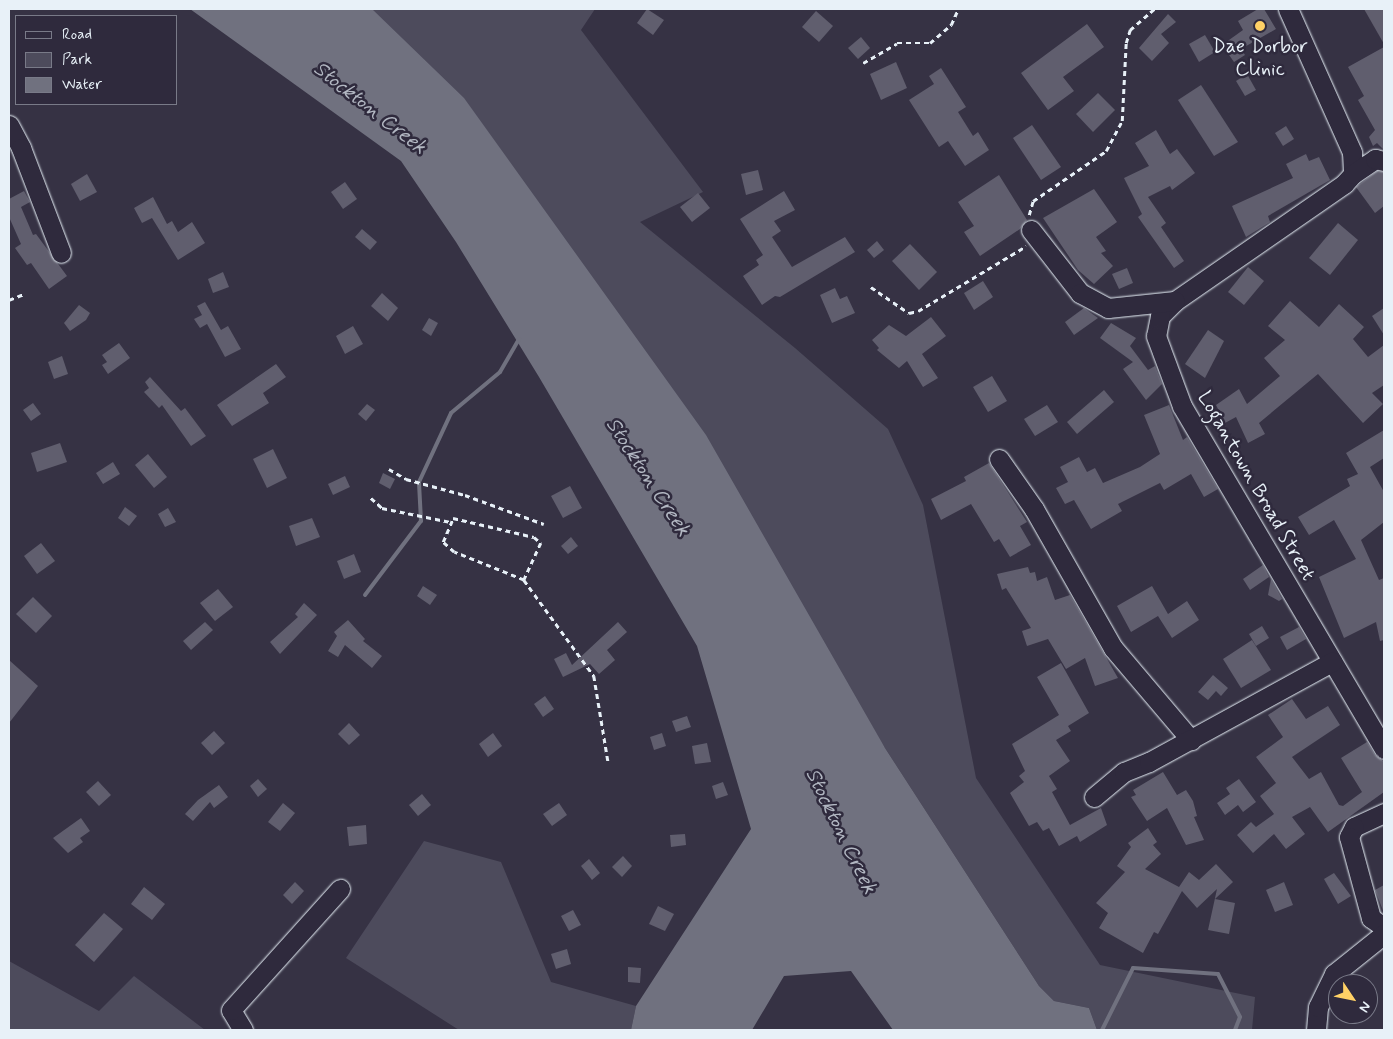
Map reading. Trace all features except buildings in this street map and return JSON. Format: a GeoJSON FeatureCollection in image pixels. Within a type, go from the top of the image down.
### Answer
{"type":"FeatureCollection","features":[{"type":"Feature","properties":{"kind":"street"},"geometry":{"type":"LineString","coordinates":[[1288,9],[1352,152],[1353,174]]}},
{"type":"Feature","properties":{"kind":"street"},"geometry":{"type":"LineString","coordinates":[[9,125],[23,154],[62,253]]}},
{"type":"Feature","properties":{"kind":"street","name":"Logantown Broad Street"},"geometry":{"type":"LineString","coordinates":[[1384,161],[1375,160],[1353,174],[1344,184],[1175,300],[1160,316],[1156,336],[1182,406],[1384,749]]}},
{"type":"Feature","properties":{"kind":"street"},"geometry":{"type":"LineString","coordinates":[[1031,230],[1080,293],[1108,308],[1175,300]]}},
{"type":"Feature","properties":{"kind":"street"},"geometry":{"type":"LineString","coordinates":[[999,459],[1034,509],[1114,648],[1190,740]]}},
{"type":"Feature","properties":{"kind":"street"},"geometry":{"type":"LineString","coordinates":[[1094,797],[1124,772],[1190,740],[1332,662]]}},
{"type":"Feature","properties":{"kind":"street"},"geometry":{"type":"LineString","coordinates":[[1384,813],[1354,827],[1349,837],[1371,918],[1384,927]]}},
{"type":"Feature","properties":{"kind":"street"},"geometry":{"type":"LineString","coordinates":[[243,1030],[231,1010],[340,889]]}},
{"type":"Feature","properties":{"kind":"street"},"geometry":{"type":"LineString","coordinates":[[1316,1030],[1318,1007],[1329,982],[1384,934]]}},
{"type":"Feature","properties":{"kind":"path"},"geometry":{"type":"LineString","coordinates":[[863,63],[897,43],[930,43],[951,25],[958,9]]}},
{"type":"Feature","properties":{"kind":"path"},"geometry":{"type":"LineString","coordinates":[[871,287],[909,313],[918,311],[1013,257],[1027,245],[1031,230],[1029,210],[1033,201],[1106,151],[1122,121],[1126,43],[1130,30],[1154,9]]}},
{"type":"Feature","properties":{"kind":"path"},"geometry":{"type":"LineString","coordinates":[[9,300],[24,294]]}},
{"type":"Feature","properties":{"kind":"path"},"geometry":{"type":"LineString","coordinates":[[389,469],[406,479],[465,495],[544,524]]}},
{"type":"Feature","properties":{"kind":"path"},"geometry":{"type":"LineString","coordinates":[[371,498],[382,508],[451,522]]}},
{"type":"Feature","properties":{"kind":"path"},"geometry":{"type":"LineString","coordinates":[[524,580],[541,543],[534,537],[453,518],[444,542],[454,552],[524,580],[594,676],[608,761]]}},
{"type":"Feature","properties":{"kind":"green space"},"geometry":{"type":"Polygon","coordinates":[[[372,9],[595,9],[581,30],[703,192],[640,222],[795,348],[888,429],[923,505],[976,778],[1100,965],[1255,997],[1252,1030],[1097,1030],[1089,1008],[1054,1001],[1039,986],[885,748],[372,9]]]}},
{"type":"Feature","properties":{"kind":"green space"},"geometry":{"type":"Polygon","coordinates":[[[424,841],[501,862],[551,982],[636,1006],[631,1030],[459,1030],[346,958],[424,841]]]}},
{"type":"Feature","properties":{"kind":"green space"},"geometry":{"type":"Polygon","coordinates":[[[9,961],[99,1011],[134,976],[205,1030],[9,1030],[9,961]]]}},
{"type":"Feature","properties":{"kind":"water","name":"Stockton Creek"},"geometry":{"type":"Polygon","coordinates":[[[190,9],[372,9],[464,98],[706,435],[885,748],[1039,986],[1054,1001],[1089,1008],[1097,1030],[893,1030],[851,971],[784,976],[752,1030],[631,1030],[636,1006],[751,829],[697,646],[539,377],[456,242],[401,161],[190,9]]]}},
{"type":"Feature","properties":{"kind":"waterway"},"geometry":{"type":"LineString","coordinates":[[365,595],[421,521],[419,482],[451,413],[500,372],[519,339]]}},
{"type":"Feature","properties":{"kind":"waterway"},"geometry":{"type":"LineString","coordinates":[[1102,1030],[1133,968],[1218,974],[1240,1017],[1235,1030]]}},
{"type":"Feature","properties":{"kind":"place","name":"Dae Dorbor Clinic"},"geometry":{"type":"Point","coordinates":[1260,26]}}]}
